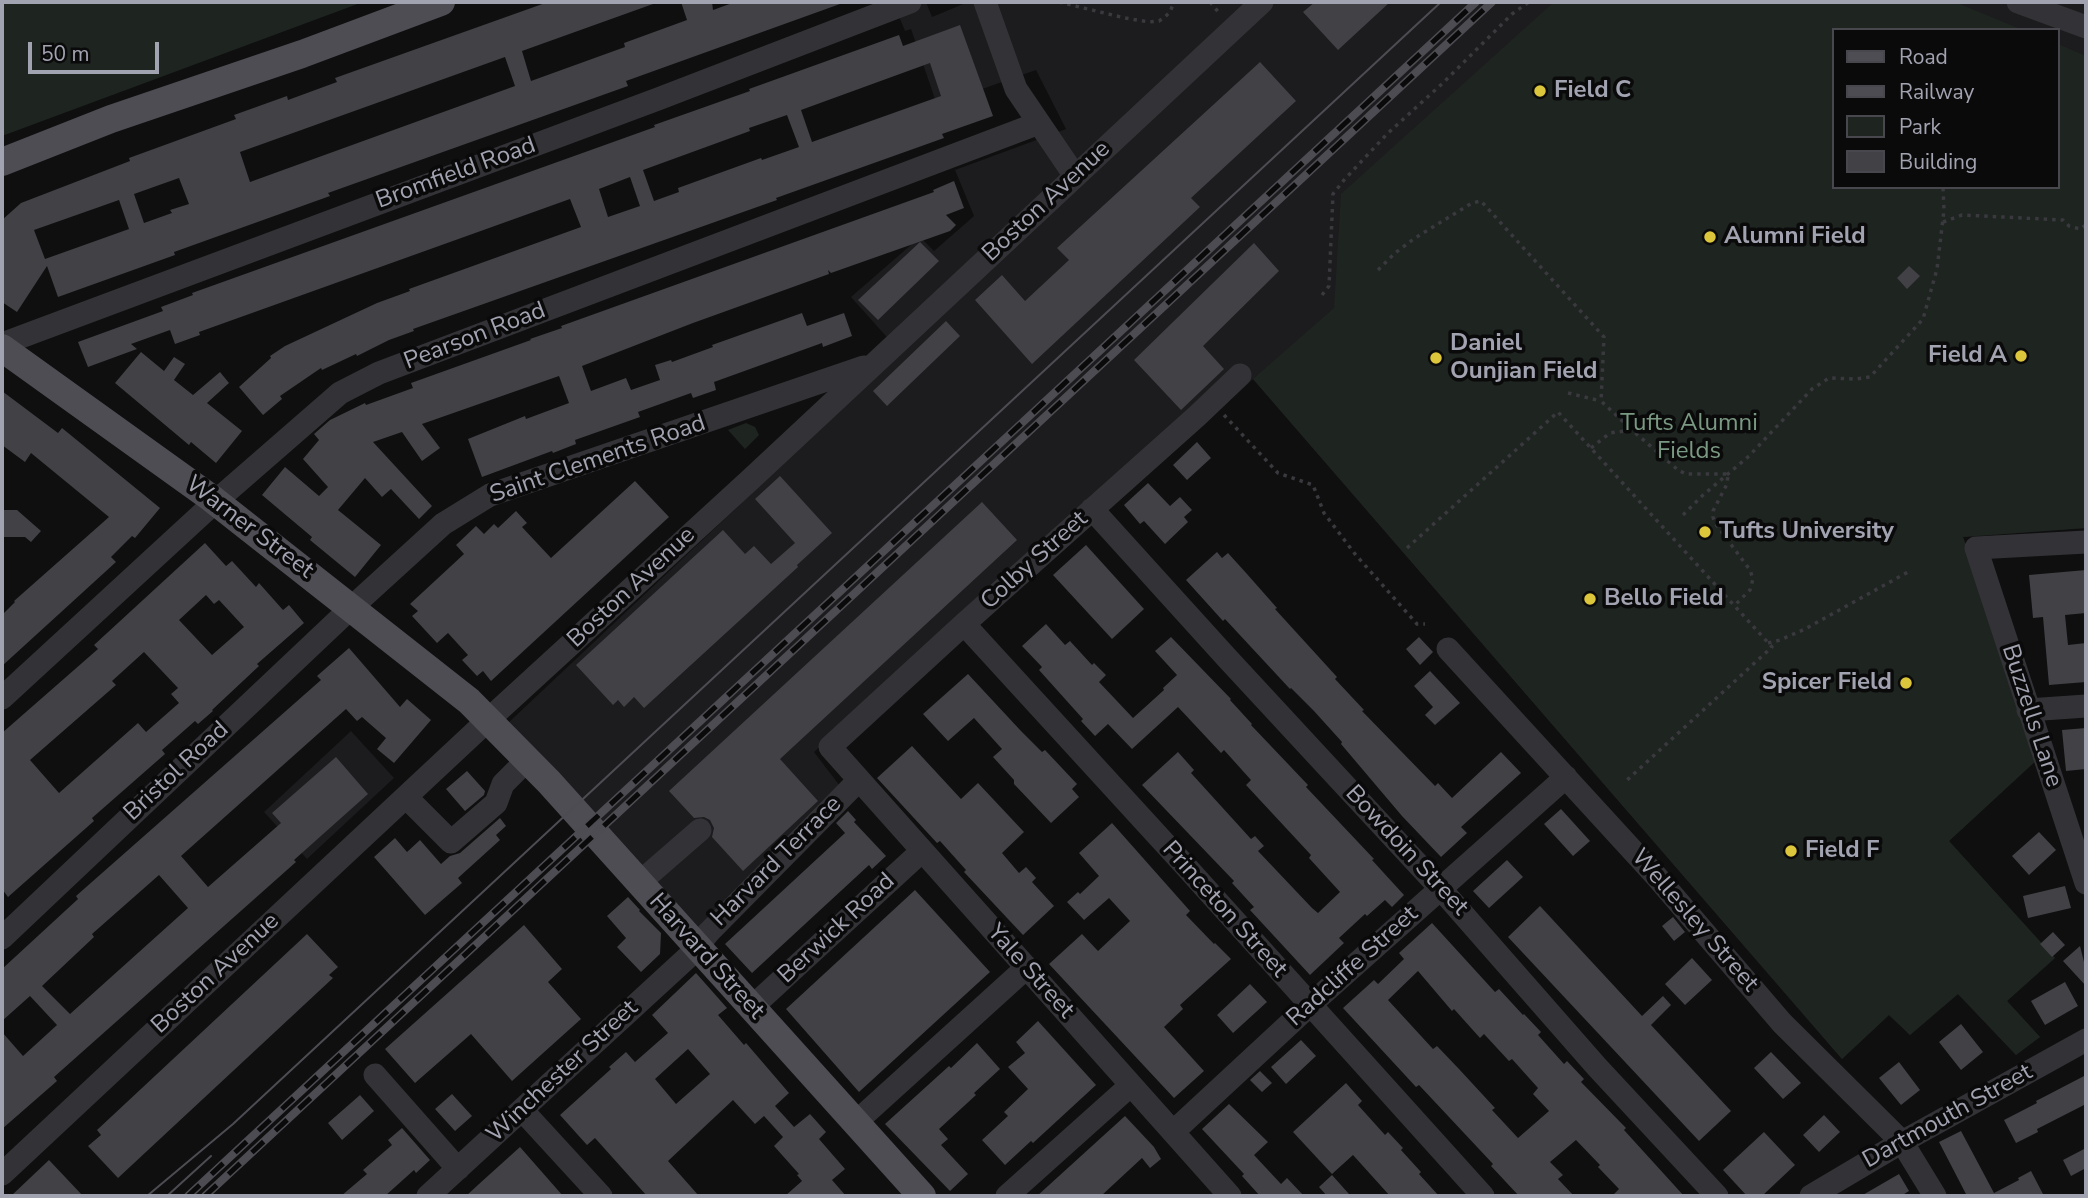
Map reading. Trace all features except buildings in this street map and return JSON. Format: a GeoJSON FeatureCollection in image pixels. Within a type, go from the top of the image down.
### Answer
{"type":"FeatureCollection","features":[{"type":"Feature","properties":{"kind":"main road"},"geometry":{"type":"LineString","coordinates":[[2,162],[111,119],[302,54],[441,2]]}},
{"type":"Feature","properties":{"kind":"main road","name":"Warner Street"},"geometry":{"type":"LineString","coordinates":[[2,346],[216,502],[352,607],[469,701],[488,720]]}},
{"type":"Feature","properties":{"kind":"main road","name":"Harvard Street"},"geometry":{"type":"LineString","coordinates":[[488,720],[549,782],[922,1196]]}},
{"type":"Feature","properties":{"kind":"street","name":"Bromfield Road"},"geometry":{"type":"LineString","coordinates":[[2,346],[909,2]]}},
{"type":"Feature","properties":{"kind":"street"},"geometry":{"type":"LineString","coordinates":[[985,2],[1016,89],[1075,176]]}},
{"type":"Feature","properties":{"kind":"street","name":"Boston Avenue"},"geometry":{"type":"LineString","coordinates":[[2,1174],[1262,2]]}},
{"type":"Feature","properties":{"kind":"street"},"geometry":{"type":"LineString","coordinates":[[2018,2],[2086,27]]}},
{"type":"Feature","properties":{"kind":"street","name":"Pearson Road"},"geometry":{"type":"LineString","coordinates":[[2,698],[216,502],[340,393],[379,373],[1039,123]]}},
{"type":"Feature","properties":{"kind":"street","name":"Saint Clements Road"},"geometry":{"type":"LineString","coordinates":[[352,607],[443,524],[490,495],[874,364]]}},
{"type":"Feature","properties":{"kind":"street","name":"Colby Street"},"geometry":{"type":"LineString","coordinates":[[830,747],[1240,375]]}},
{"type":"Feature","properties":{"kind":"street","name":"Bowdoin Street"},"geometry":{"type":"LineString","coordinates":[[1092,509],[1440,888],[1597,1067],[1717,1196]]}},
{"type":"Feature","properties":{"kind":"street","name":"Buzzells Lane"},"geometry":{"type":"LineString","coordinates":[[2084,869],[2028,710],[1976,548],[2086,542]]}},
{"type":"Feature","properties":{"kind":"street","name":"Bristol Road"},"geometry":{"type":"LineString","coordinates":[[2,937],[352,607]]}},
{"type":"Feature","properties":{"kind":"street","name":"Princeton Street"},"geometry":{"type":"LineString","coordinates":[[964,624],[1483,1196]]}},
{"type":"Feature","properties":{"kind":"street","name":"Wellesley Street"},"geometry":{"type":"LineString","coordinates":[[1448,649],[1656,876],[1782,1023],[1902,1142],[1935,1196]]}},
{"type":"Feature","properties":{"kind":"street"},"geometry":{"type":"LineString","coordinates":[[2028,710],[2086,706]]}},
{"type":"Feature","properties":{"kind":"street","name":"Yale Street"},"geometry":{"type":"LineString","coordinates":[[830,747],[1230,1196]]}},
{"type":"Feature","properties":{"kind":"street"},"geometry":{"type":"LineString","coordinates":[[406,797],[451,842],[496,803],[503,784],[527,760]]}},
{"type":"Feature","properties":{"kind":"street","name":"Radcliffe Street"},"geometry":{"type":"LineString","coordinates":[[1173,1132],[1310,1005],[1566,777]]}},
{"type":"Feature","properties":{"kind":"street","name":"Harvard Terrace"},"geometry":{"type":"LineString","coordinates":[[698,947],[718,922],[859,780]]}},
{"type":"Feature","properties":{"kind":"street"},"geometry":{"type":"LineString","coordinates":[[639,883],[700,830]]}},
{"type":"Feature","properties":{"kind":"street","name":"Berwick Road"},"geometry":{"type":"LineString","coordinates":[[751,1008],[922,851]]}},
{"type":"Feature","properties":{"kind":"street","name":"Winchester Street"},"geometry":{"type":"LineString","coordinates":[[428,1196],[698,947]]}},
{"type":"Feature","properties":{"kind":"street"},"geometry":{"type":"LineString","coordinates":[[855,1123],[1027,968]]}},
{"type":"Feature","properties":{"kind":"street","name":"Dartmouth Street"},"geometry":{"type":"LineString","coordinates":[[1811,1196],[2086,1040]]}},
{"type":"Feature","properties":{"kind":"street"},"geometry":{"type":"LineString","coordinates":[[375,1075],[458,1169]]}},
{"type":"Feature","properties":{"kind":"street"},"geometry":{"type":"LineString","coordinates":[[1007,1196],[1131,1085]]}},
{"type":"Feature","properties":{"kind":"street"},"geometry":{"type":"LineString","coordinates":[[522,1110],[600,1196]]}},
{"type":"Feature","properties":{"kind":"path"},"geometry":{"type":"LineString","coordinates":[[1059,2],[1149,22],[1159,21],[1166,16],[1174,2]]}},
{"type":"Feature","properties":{"kind":"path"},"geometry":{"type":"LineString","coordinates":[[1322,295],[1329,286],[1333,194],[1387,134],[1512,14],[1529,2]]}},
{"type":"Feature","properties":{"kind":"path"},"geometry":{"type":"LineString","coordinates":[[1683,515],[1749,456],[1812,389],[1829,378],[1870,377],[1923,319],[1937,269],[1943,189]]}},
{"type":"Feature","properties":{"kind":"path"},"geometry":{"type":"LineString","coordinates":[[1378,270],[1415,238],[1472,203],[1481,201],[1604,337],[1601,401]]}},
{"type":"Feature","properties":{"kind":"path"},"geometry":{"type":"LineString","coordinates":[[1942,223],[1962,215],[2063,220],[2069,226],[2080,229],[2086,225]]}},
{"type":"Feature","properties":{"kind":"path"},"geometry":{"type":"LineString","coordinates":[[1568,393],[1601,401],[1678,470],[1686,474],[1728,474]]}},
{"type":"Feature","properties":{"kind":"path"},"geometry":{"type":"LineString","coordinates":[[1221,411],[1278,473],[1313,485],[1325,513],[1355,554],[1417,624],[1424,624]]}},
{"type":"Feature","properties":{"kind":"path"},"geometry":{"type":"LineString","coordinates":[[1408,548],[1558,412],[1772,647],[1625,782]]}},
{"type":"Feature","properties":{"kind":"path"},"geometry":{"type":"LineString","coordinates":[[1591,448],[1610,433],[1632,430]]}},
{"type":"Feature","properties":{"kind":"path"},"geometry":{"type":"LineString","coordinates":[[1728,474],[1727,484],[1713,511],[1713,517],[1754,579],[1750,590],[1734,606]]}},
{"type":"Feature","properties":{"kind":"path"},"geometry":{"type":"LineString","coordinates":[[1768,643],[1805,629],[1908,572]]}},
{"type":"Feature","properties":{"kind":"shaded area","name":"Tufts Alumni Fields"},"geometry":{"type":"Polygon","coordinates":[[[893,2],[926,2],[932,17],[968,2],[2086,2],[2086,528],[1963,537],[2040,757],[1949,841],[2055,958],[2007,1001],[2040,1037],[2016,1055],[1958,994],[1910,1035],[1889,1015],[1842,1059],[1253,379],[1198,430],[1182,419],[814,752],[840,786],[694,934],[508,723],[901,353],[851,297],[920,237],[934,251],[974,216],[955,170],[1066,129],[1036,70],[937,105],[911,29],[905,31],[893,2]]]}},
{"type":"Feature","properties":{"kind":"shaded area"},"geometry":{"type":"Polygon","coordinates":[[[351,731],[394,778],[307,859],[264,812],[351,731]]]}},
{"type":"Feature","properties":{"kind":"green space"},"geometry":{"type":"Polygon","coordinates":[[[2,2],[363,2],[2,136],[2,2]]]}},
{"type":"Feature","properties":{"kind":"green space","name":"Tufts Alumni Fields"},"geometry":{"type":"Polygon","coordinates":[[[1554,2],[1955,2],[2018,28],[1832,28],[1832,189],[2060,189],[2060,45],[2086,56],[2086,528],[1963,537],[2040,757],[1949,841],[2055,958],[2007,1001],[2040,1037],[2016,1055],[1958,994],[1910,1035],[1889,1015],[1842,1059],[1253,379],[1334,308],[1341,194],[1554,2]]]}},
{"type":"Feature","properties":{"kind":"green space"},"geometry":{"type":"Polygon","coordinates":[[[746,423],[755,427],[759,435],[745,449],[728,430],[746,423]]]}},
{"type":"Feature","properties":{"kind":"tram line"},"geometry":{"type":"LineString","coordinates":[[147,1196],[233,1124],[1441,2]]}},
{"type":"Feature","properties":{"kind":"tram line"},"geometry":{"type":"LineString","coordinates":[[167,1196],[211,1156]]}},
{"type":"Feature","properties":{"kind":"railway"},"geometry":{"type":"LineString","coordinates":[[188,1196],[1476,2]]}},
{"type":"Feature","properties":{"kind":"railway"},"geometry":{"type":"LineString","coordinates":[[205,1196],[1492,2]]}},
{"type":"Feature","properties":{"kind":"place","name":"Field C"},"geometry":{"type":"Point","coordinates":[1540,91]}},
{"type":"Feature","properties":{"kind":"place","name":"Alumni Field"},"geometry":{"type":"Point","coordinates":[1710,237]}},
{"type":"Feature","properties":{"kind":"place","name":"Field A"},"geometry":{"type":"Point","coordinates":[2021,356]}},
{"type":"Feature","properties":{"kind":"place","name":"Daniel Ounjian Field"},"geometry":{"type":"Point","coordinates":[1436,358]}},
{"type":"Feature","properties":{"kind":"place","name":"Tufts University"},"geometry":{"type":"Point","coordinates":[1705,532]}},
{"type":"Feature","properties":{"kind":"place","name":"Bello Field"},"geometry":{"type":"Point","coordinates":[1590,599]}},
{"type":"Feature","properties":{"kind":"place","name":"Spicer Field"},"geometry":{"type":"Point","coordinates":[1906,683]}},
{"type":"Feature","properties":{"kind":"place","name":"Field F"},"geometry":{"type":"Point","coordinates":[1791,851]}}]}
